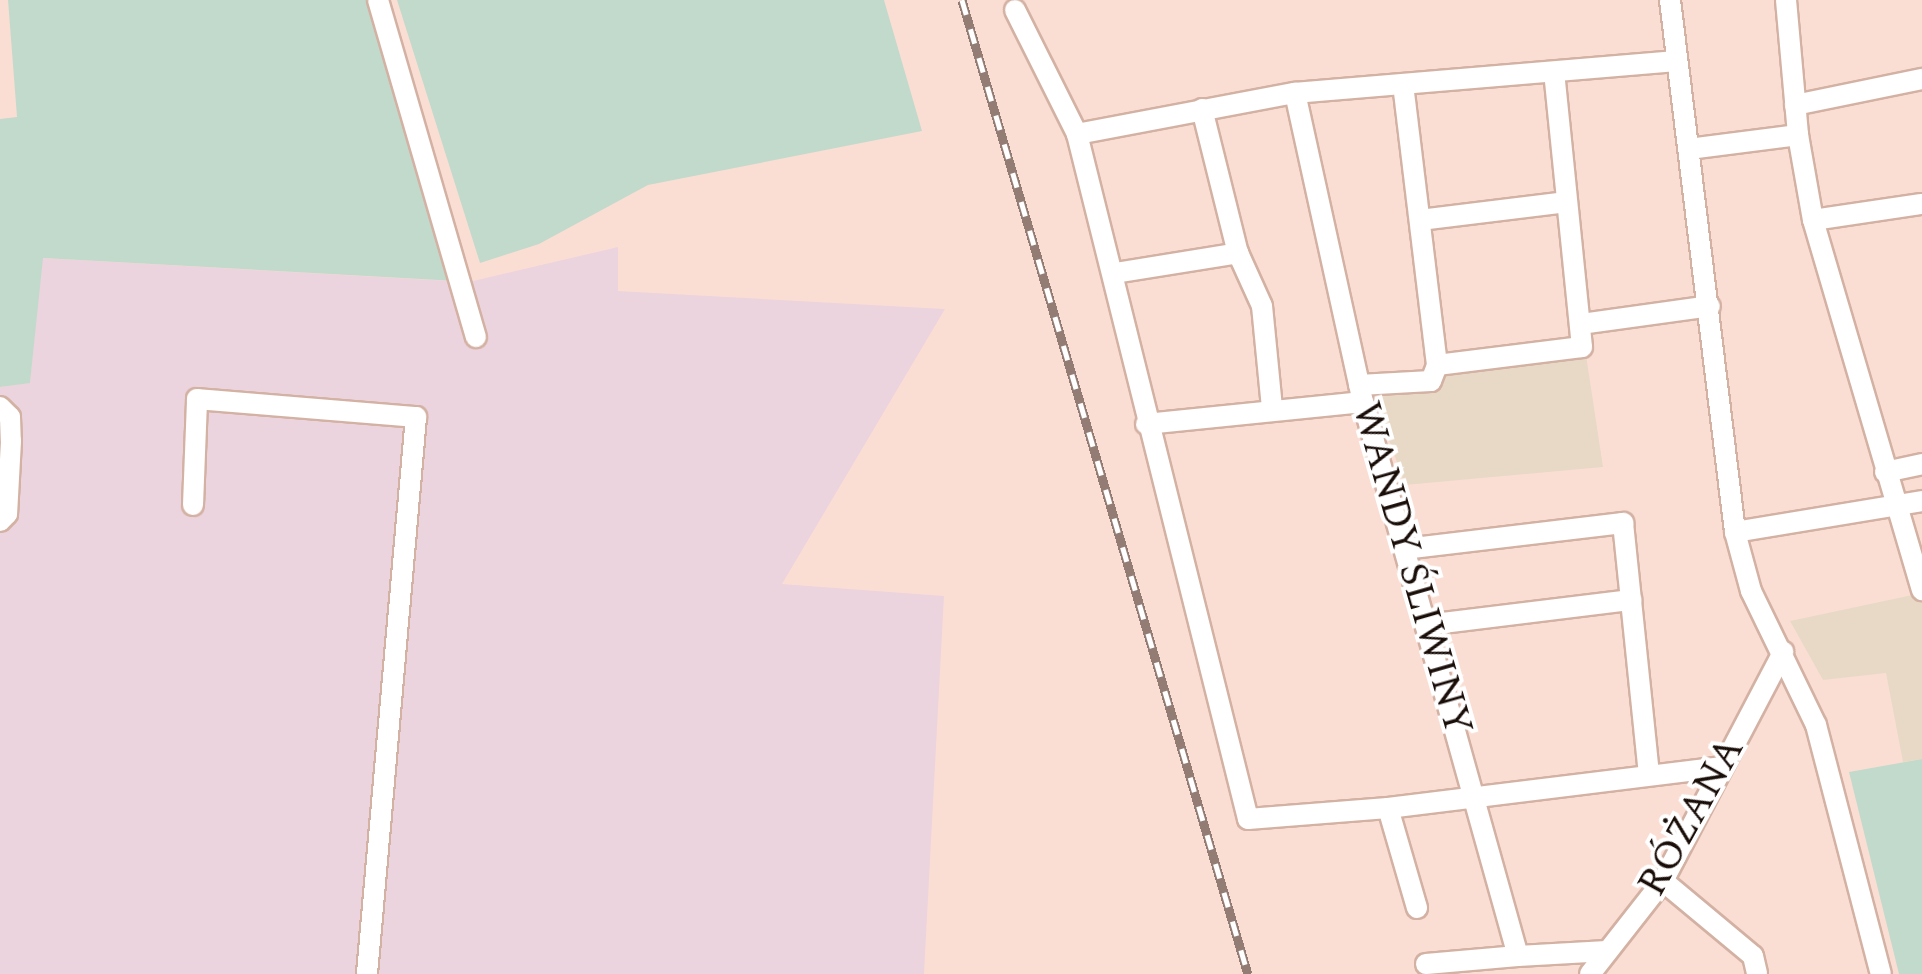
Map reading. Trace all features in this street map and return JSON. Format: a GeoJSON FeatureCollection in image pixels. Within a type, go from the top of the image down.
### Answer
{"type":"FeatureCollection","features":[{"type":"Feature","properties":{"kind":"street"},"geometry":{"type":"LineString","coordinates":[[378,0],[476,337]]}},
{"type":"Feature","properties":{"kind":"street"},"geometry":{"type":"LineString","coordinates":[[1670,0],[1710,306],[1734,532],[1751,591],[1824,750],[1881,974]]}},
{"type":"Feature","properties":{"kind":"street"},"geometry":{"type":"LineString","coordinates":[[1786,0],[1798,136],[1813,220],[1922,589]]}},
{"type":"Feature","properties":{"kind":"street"},"geometry":{"type":"LineString","coordinates":[[1015,10],[1077,134],[1115,273],[1146,424],[1248,819],[1388,808],[1722,767]]}},
{"type":"Feature","properties":{"kind":"street"},"geometry":{"type":"LineString","coordinates":[[1077,134],[1294,94],[1676,61]]}},
{"type":"Feature","properties":{"kind":"street"},"geometry":{"type":"LineString","coordinates":[[1437,364],[1577,350],[1583,342],[1554,72]]}},
{"type":"Feature","properties":{"kind":"street"},"geometry":{"type":"LineString","coordinates":[[1795,105],[1922,79]]}},
{"type":"Feature","properties":{"kind":"street"},"geometry":{"type":"LineString","coordinates":[[1146,424],[1431,381],[1437,364],[1403,85]]}},
{"type":"Feature","properties":{"kind":"street","name":"WANDY ŚLIWINY"},"geometry":{"type":"LineString","coordinates":[[1294,94],[1361,394],[1518,956]]}},
{"type":"Feature","properties":{"kind":"street"},"geometry":{"type":"LineString","coordinates":[[1202,109],[1238,253],[1262,306],[1272,408]]}},
{"type":"Feature","properties":{"kind":"street"},"geometry":{"type":"LineString","coordinates":[[1689,149],[1798,136]]}},
{"type":"Feature","properties":{"kind":"street"},"geometry":{"type":"LineString","coordinates":[[1420,220],[1567,202]]}},
{"type":"Feature","properties":{"kind":"street"},"geometry":{"type":"LineString","coordinates":[[1813,220],[1922,204]]}},
{"type":"Feature","properties":{"kind":"street"},"geometry":{"type":"LineString","coordinates":[[1115,273],[1238,253]]}},
{"type":"Feature","properties":{"kind":"street"},"geometry":{"type":"LineString","coordinates":[[1581,324],[1710,306]]}},
{"type":"Feature","properties":{"kind":"street"},"geometry":{"type":"LineString","coordinates":[[193,505],[198,399],[416,417],[367,974]]}},
{"type":"Feature","properties":{"kind":"street"},"geometry":{"type":"LineString","coordinates":[[0,407],[10,418],[11,441],[7,514],[0,521]]}},
{"type":"Feature","properties":{"kind":"street"},"geometry":{"type":"LineString","coordinates":[[1885,472],[1922,464]]}},
{"type":"Feature","properties":{"kind":"street"},"geometry":{"type":"LineString","coordinates":[[1734,532],[1922,501]]}},
{"type":"Feature","properties":{"kind":"street"},"geometry":{"type":"LineString","coordinates":[[1405,548],[1623,522],[1649,774]]}},
{"type":"Feature","properties":{"kind":"street"},"geometry":{"type":"LineString","coordinates":[[1426,625],[1632,600]]}},
{"type":"Feature","properties":{"kind":"street","name":"RÓŻANA"},"geometry":{"type":"LineString","coordinates":[[1590,974],[1663,881],[1782,652]]}},
{"type":"Feature","properties":{"kind":"street"},"geometry":{"type":"LineString","coordinates":[[1388,808],[1417,908]]}},
{"type":"Feature","properties":{"kind":"street"},"geometry":{"type":"LineString","coordinates":[[1663,881],[1753,956],[1756,974]]}},
{"type":"Feature","properties":{"kind":"street"},"geometry":{"type":"LineString","coordinates":[[1426,964],[1607,951]]}},
{"type":"Feature","properties":{"kind":"shaded area"},"geometry":{"type":"Polygon","coordinates":[[[618,247],[618,291],[945,309],[782,584],[944,596],[924,974],[0,974],[0,387],[30,382],[42,258],[469,282],[618,247]]]}},
{"type":"Feature","properties":{"kind":"shaded area"},"geometry":{"type":"Polygon","coordinates":[[[1586,355],[1603,467],[1405,485],[1373,395],[1440,387],[1445,370],[1586,355]]]}},
{"type":"Feature","properties":{"kind":"shaded area"},"geometry":{"type":"Polygon","coordinates":[[[1922,593],[1922,759],[1903,762],[1886,673],[1823,680],[1790,621],[1922,593]]]}},
{"type":"Feature","properties":{"kind":"green space"},"geometry":{"type":"Polygon","coordinates":[[[8,0],[370,0],[456,281],[43,258],[30,383],[0,387],[0,119],[17,117],[8,0]]]}},
{"type":"Feature","properties":{"kind":"green space"},"geometry":{"type":"Polygon","coordinates":[[[397,0],[884,0],[922,131],[648,185],[539,244],[480,263],[397,0]]]}},
{"type":"Feature","properties":{"kind":"green space"},"geometry":{"type":"Polygon","coordinates":[[[1922,759],[1922,974],[1899,974],[1849,772],[1922,759]]]}},
{"type":"Feature","properties":{"kind":"railway"},"geometry":{"type":"LineString","coordinates":[[962,0],[1248,974]]}}]}
